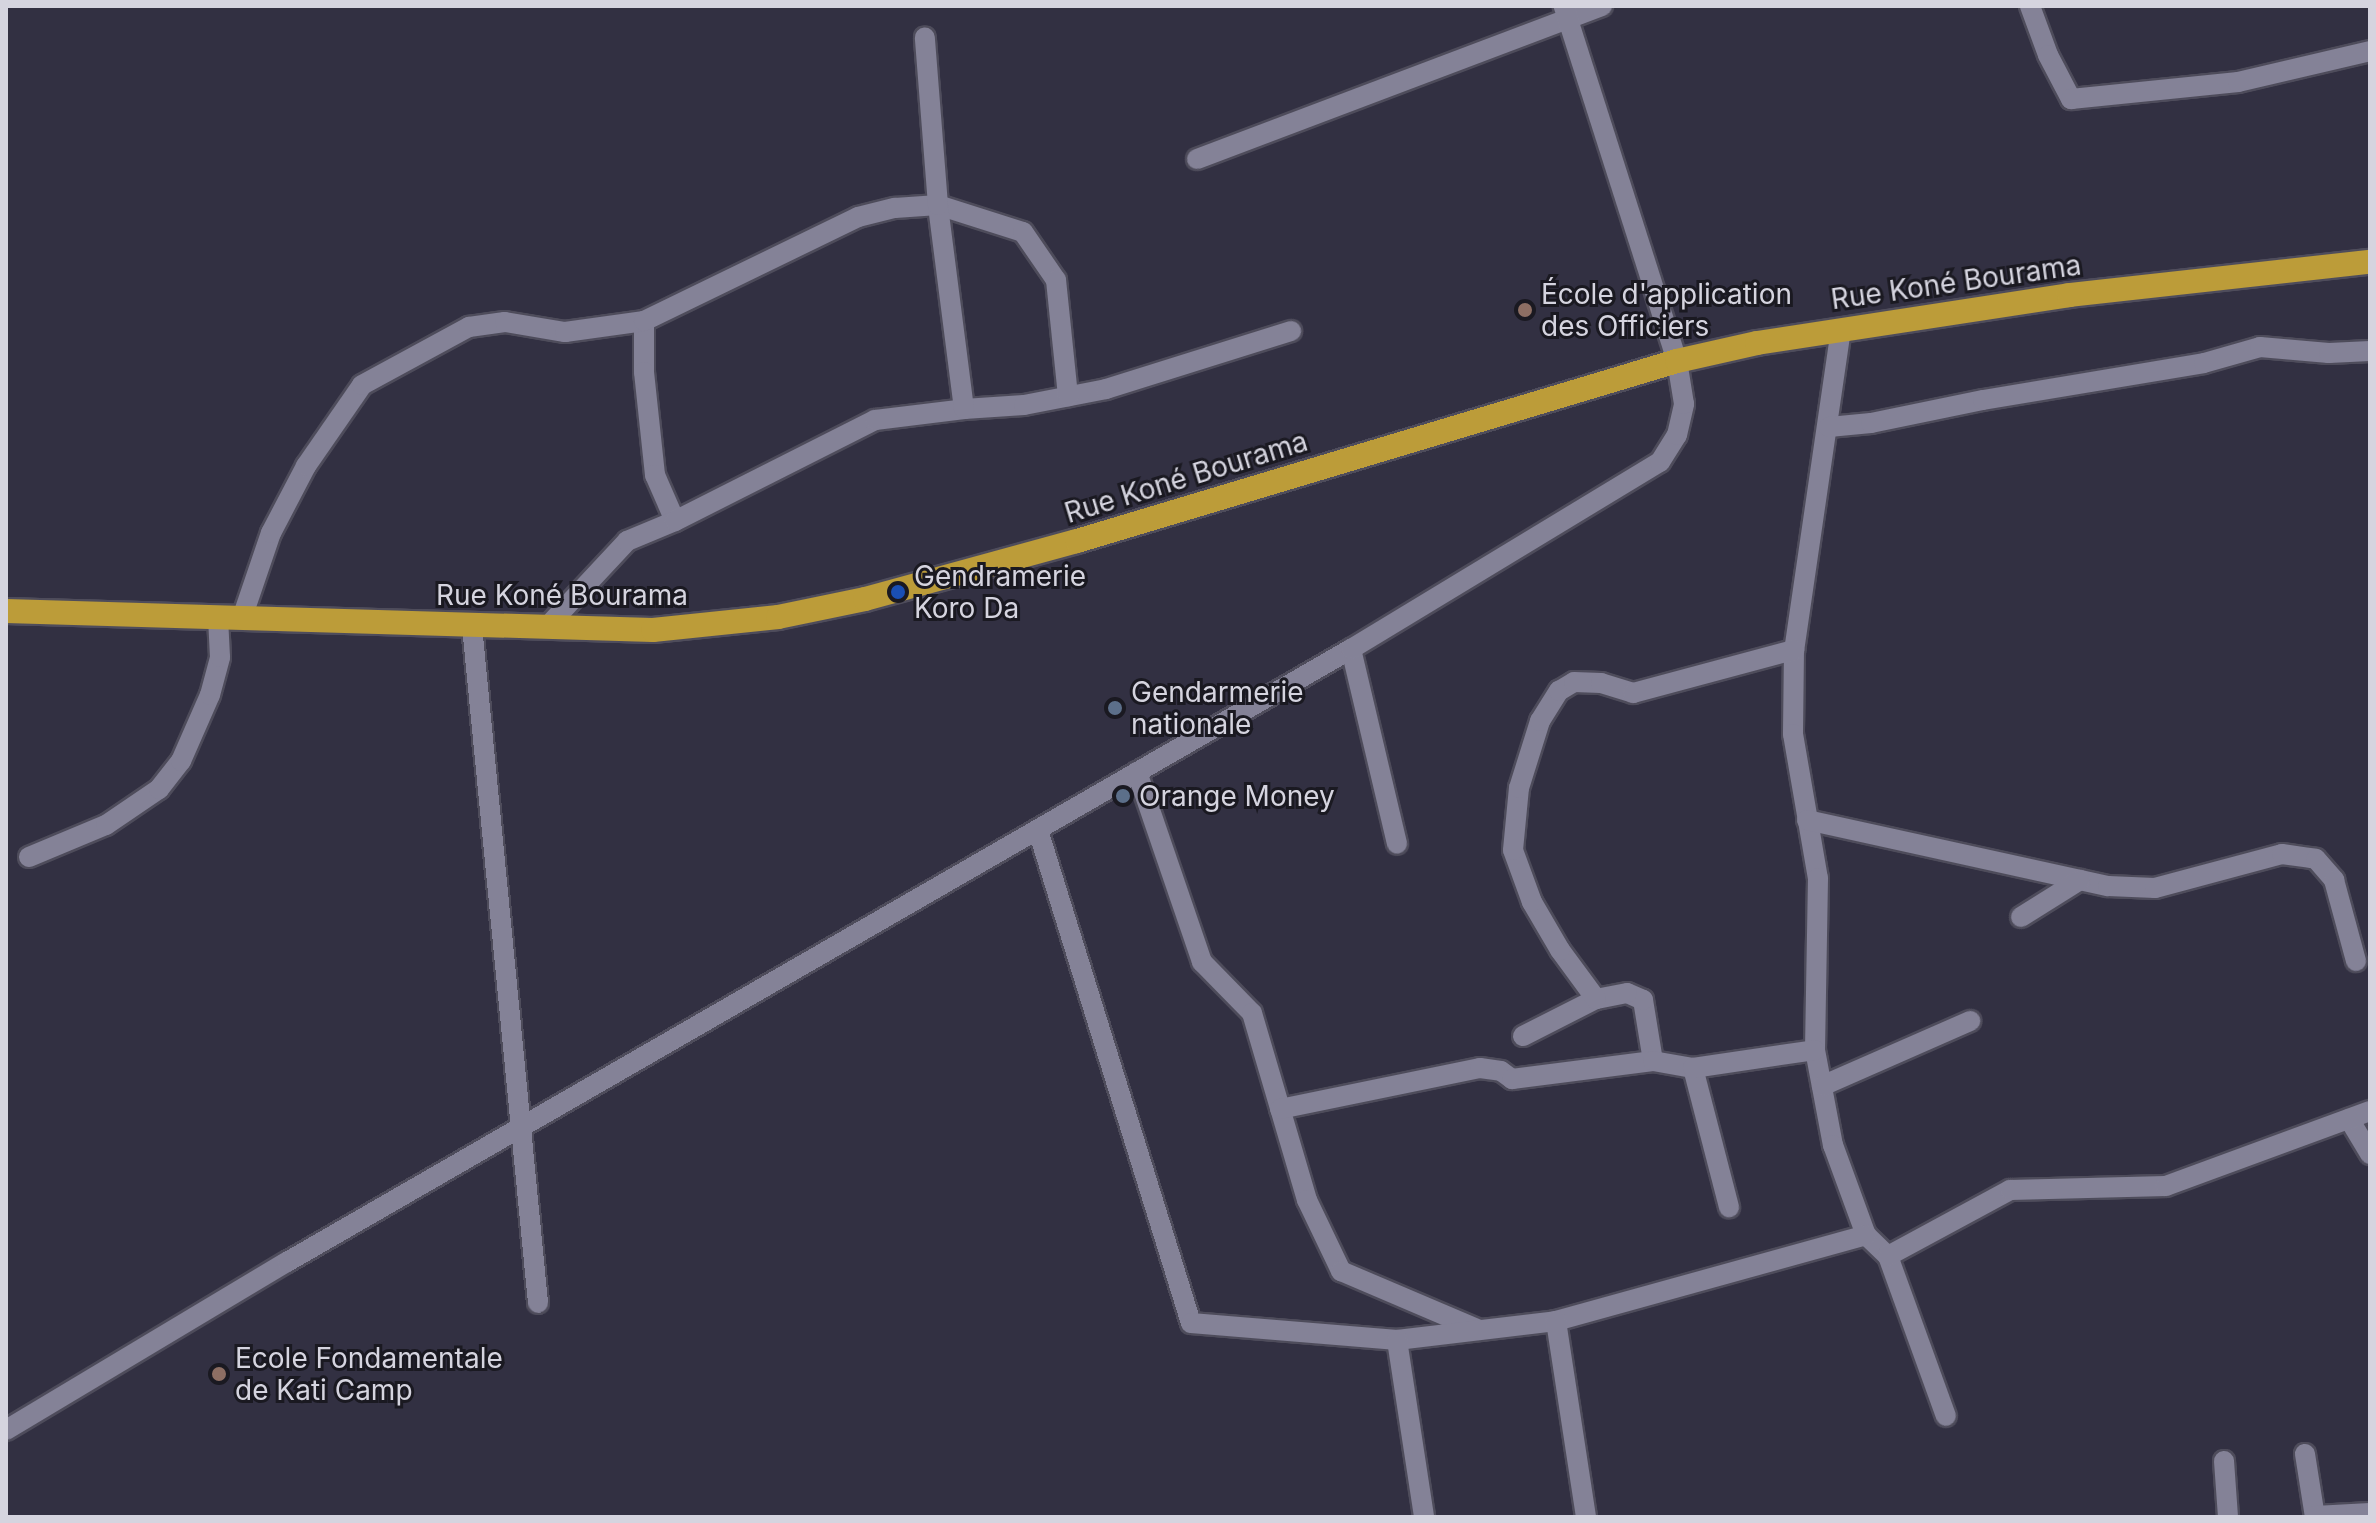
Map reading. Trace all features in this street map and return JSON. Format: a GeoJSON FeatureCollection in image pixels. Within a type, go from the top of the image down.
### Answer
{"type":"FeatureCollection","features":[{"type":"Feature","properties":{"kind":"highway","name":"Rue Koné Bourama"},"geometry":{"type":"LineString","coordinates":[[6,611],[653,630],[716,626],[778,617],[865,599],[1077,541],[1677,361],[1841,329],[2069,295],[2370,262]]}},
{"type":"Feature","properties":{"kind":"street"},"geometry":{"type":"LineString","coordinates":[[1197,159],[1566,12],[1602,6]]}},
{"type":"Feature","properties":{"kind":"street"},"geometry":{"type":"LineString","coordinates":[[2030,6],[2048,55],[2071,99],[2238,82],[2370,51]]}},
{"type":"Feature","properties":{"kind":"street"},"geometry":{"type":"LineString","coordinates":[[6,1430],[287,1262],[1351,649],[1660,462],[1677,435],[1684,404],[1677,361],[1566,12]]}},
{"type":"Feature","properties":{"kind":"street"},"geometry":{"type":"LineString","coordinates":[[925,38],[938,205],[964,409]]}},
{"type":"Feature","properties":{"kind":"street"},"geometry":{"type":"LineString","coordinates":[[29,857],[106,825],[159,789],[181,761],[210,695],[230,618],[306,466],[362,385],[469,327],[505,322],[565,332],[644,321],[858,217],[895,208],[938,205],[1023,232],[1056,280],[1068,396]]}},
{"type":"Feature","properties":{"kind":"street"},"geometry":{"type":"LineString","coordinates":[[644,321],[645,386],[655,475],[675,521]]}},
{"type":"Feature","properties":{"kind":"street"},"geometry":{"type":"LineString","coordinates":[[1841,329],[1794,650],[1793,734],[1818,878],[1815,1050],[1833,1145],[1866,1235],[1888,1256],[1946,1416]]}},
{"type":"Feature","properties":{"kind":"street"},"geometry":{"type":"LineString","coordinates":[[546,628],[627,541],[675,521],[875,420],[1024,405],[1106,389],[1291,331]]}},
{"type":"Feature","properties":{"kind":"street"},"geometry":{"type":"LineString","coordinates":[[1829,427],[1871,423],[1983,400],[2204,363],[2260,347],[2329,353],[2370,351]]}},
{"type":"Feature","properties":{"kind":"street"},"geometry":{"type":"LineString","coordinates":[[472,626],[538,1303]]}},
{"type":"Feature","properties":{"kind":"street"},"geometry":{"type":"LineString","coordinates":[[1351,649],[1397,844]]}},
{"type":"Feature","properties":{"kind":"street"},"geometry":{"type":"LineString","coordinates":[[1596,999],[1560,950],[1532,902],[1513,850],[1519,788],[1540,721],[1559,691],[1574,682],[1601,683],[1633,693],[1794,650]]}},
{"type":"Feature","properties":{"kind":"street"},"geometry":{"type":"LineString","coordinates":[[1137,772],[1202,962],[1252,1013],[1307,1200],[1341,1271],[1480,1330]]}},
{"type":"Feature","properties":{"kind":"street"},"geometry":{"type":"LineString","coordinates":[[1807,820],[2080,880],[2155,888],[2282,854],[2316,859],[2334,880],[2356,961]]}},
{"type":"Feature","properties":{"kind":"street"},"geometry":{"type":"LineString","coordinates":[[1038,830],[1191,1323],[1397,1340],[1556,1321],[1866,1235]]}},
{"type":"Feature","properties":{"kind":"street"},"geometry":{"type":"LineString","coordinates":[[2021,917],[2080,880]]}},
{"type":"Feature","properties":{"kind":"street"},"geometry":{"type":"LineString","coordinates":[[1523,1036],[1596,999],[1627,993],[1643,1000],[1653,1061]]}},
{"type":"Feature","properties":{"kind":"street"},"geometry":{"type":"LineString","coordinates":[[1822,1086],[1970,1021]]}},
{"type":"Feature","properties":{"kind":"street"},"geometry":{"type":"LineString","coordinates":[[1280,1109],[1480,1068],[1501,1071],[1512,1079],[1653,1061],[1693,1068],[1815,1050]]}},
{"type":"Feature","properties":{"kind":"street"},"geometry":{"type":"LineString","coordinates":[[1693,1068],[1729,1207]]}},
{"type":"Feature","properties":{"kind":"street"},"geometry":{"type":"LineString","coordinates":[[1888,1256],[2010,1190],[2166,1186],[2370,1111]]}},
{"type":"Feature","properties":{"kind":"street"},"geometry":{"type":"LineString","coordinates":[[2349,1119],[2370,1154]]}},
{"type":"Feature","properties":{"kind":"street"},"geometry":{"type":"LineString","coordinates":[[1556,1321],[1586,1517]]}},
{"type":"Feature","properties":{"kind":"street"},"geometry":{"type":"LineString","coordinates":[[1397,1340],[1424,1517]]}},
{"type":"Feature","properties":{"kind":"street"},"geometry":{"type":"LineString","coordinates":[[2305,1454],[2315,1516],[2370,1513]]}},
{"type":"Feature","properties":{"kind":"street"},"geometry":{"type":"LineString","coordinates":[[2224,1461],[2228,1517]]}},
{"type":"Feature","properties":{"kind":"place","name":"École d'application des Officiers"},"geometry":{"type":"Point","coordinates":[1525,310]}},
{"type":"Feature","properties":{"kind":"place","name":"Gendramerie Koro Da"},"geometry":{"type":"Point","coordinates":[898,592]}},
{"type":"Feature","properties":{"kind":"place","name":"Gendarmerie nationale"},"geometry":{"type":"Point","coordinates":[1115,708]}},
{"type":"Feature","properties":{"kind":"place","name":"Orange Money"},"geometry":{"type":"Point","coordinates":[1123,796]}},
{"type":"Feature","properties":{"kind":"place","name":"Ecole Fondamentale de Kati Camp"},"geometry":{"type":"Point","coordinates":[219,1374]}}]}
